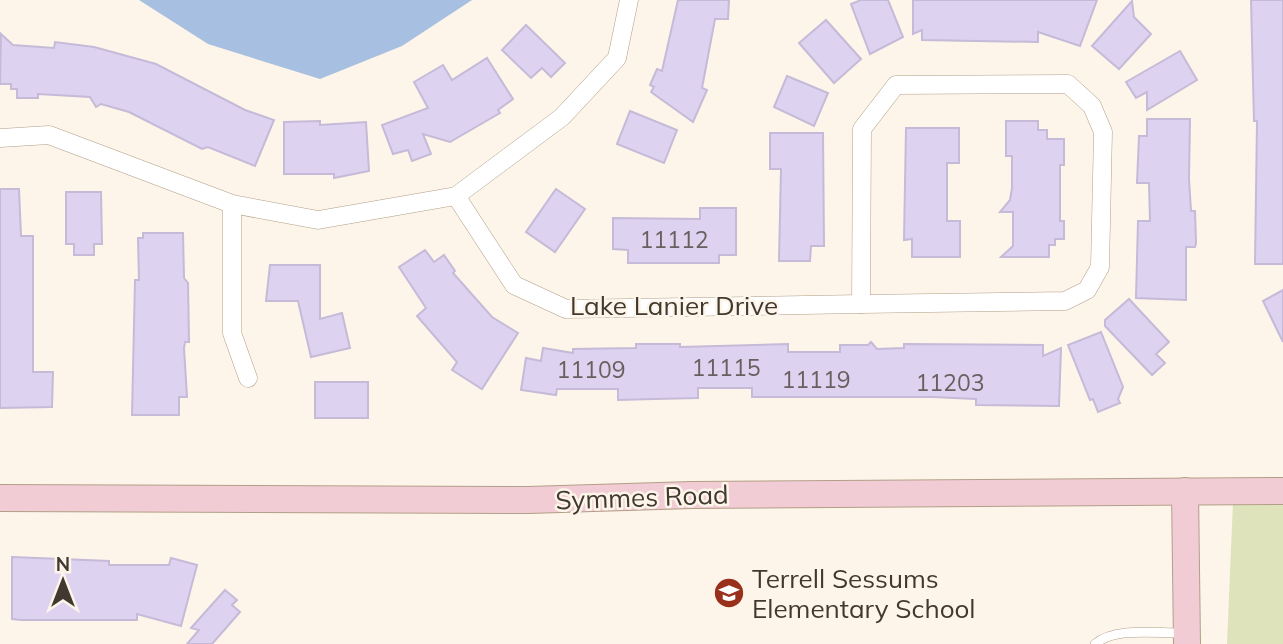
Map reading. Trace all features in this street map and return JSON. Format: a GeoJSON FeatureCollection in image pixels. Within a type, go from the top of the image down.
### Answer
{"type":"FeatureCollection","features":[{"type":"Feature","properties":{"kind":"street"},"geometry":{"type":"LineString","coordinates":[[0,138],[49,135],[232,204],[318,220],[456,196],[562,117],[617,58],[629,0]]}},
{"type":"Feature","properties":{"kind":"street","name":"Lake Lanier Drive"},"geometry":{"type":"LineString","coordinates":[[456,196],[514,285],[566,309],[1065,301],[1087,290],[1100,267],[1102,132],[1092,106],[1068,84],[896,85],[862,130],[861,304]]}},
{"type":"Feature","properties":{"kind":"street"},"geometry":{"type":"LineString","coordinates":[[232,204],[232,333],[248,377]]}},
{"type":"Feature","properties":{"kind":"street"},"geometry":{"type":"LineString","coordinates":[[1185,491],[1186,639]]}},
{"type":"Feature","properties":{"kind":"street","name":"Symmes Road"},"geometry":{"type":"LineString","coordinates":[[0,498],[528,500],[692,495],[1283,491]]}},
{"type":"Feature","properties":{"kind":"lane"},"geometry":{"type":"LineString","coordinates":[[1095,644],[1103,637],[1124,634],[1186,639]]}},
{"type":"Feature","properties":{"kind":"green space"},"geometry":{"type":"Polygon","coordinates":[[[1233,502],[1283,502],[1283,644],[1227,644],[1233,502]]]}},
{"type":"Feature","properties":{"kind":"water"},"geometry":{"type":"Polygon","coordinates":[[[139,0],[472,0],[402,46],[320,79],[208,44],[139,0]]]}},
{"type":"Feature","properties":{"kind":"building"},"geometry":{"type":"Polygon","coordinates":[[[678,0],[729,0],[728,19],[715,19],[702,88],[707,90],[693,122],[651,92],[654,87],[650,85],[657,69],[662,71],[678,0]]]}},
{"type":"Feature","properties":{"kind":"building"},"geometry":{"type":"Polygon","coordinates":[[[861,0],[888,0],[903,37],[870,54],[851,4],[861,0]]]}},
{"type":"Feature","properties":{"kind":"building"},"geometry":{"type":"Polygon","coordinates":[[[913,0],[1097,0],[1080,46],[1038,32],[1038,42],[922,40],[922,30],[913,34],[913,0]]]}},
{"type":"Feature","properties":{"kind":"building"},"geometry":{"type":"Polygon","coordinates":[[[1251,0],[1283,0],[1283,264],[1255,264],[1257,121],[1254,121],[1251,0]]]}},
{"type":"Feature","properties":{"kind":"building"},"geometry":{"type":"Polygon","coordinates":[[[1132,1],[1134,17],[1151,34],[1119,69],[1092,46],[1132,1]]]}},
{"type":"Feature","properties":{"kind":"building"},"geometry":{"type":"Polygon","coordinates":[[[826,20],[861,59],[834,83],[799,43],[826,20]]]}},
{"type":"Feature","properties":{"kind":"building"},"geometry":{"type":"Polygon","coordinates":[[[526,25],[565,63],[551,77],[542,68],[531,78],[502,50],[526,25]]]}},
{"type":"Feature","properties":{"kind":"building"},"geometry":{"type":"Polygon","coordinates":[[[1,34],[13,45],[54,48],[55,42],[94,47],[156,64],[245,110],[274,120],[255,166],[208,147],[202,149],[129,112],[101,104],[96,107],[90,97],[38,94],[38,98],[17,98],[17,89],[11,89],[11,84],[0,84],[1,34]]]}},
{"type":"Feature","properties":{"kind":"building"},"geometry":{"type":"Polygon","coordinates":[[[1180,51],[1197,80],[1147,110],[1147,92],[1136,98],[1126,82],[1180,51]]]}},
{"type":"Feature","properties":{"kind":"building"},"geometry":{"type":"Polygon","coordinates":[[[487,58],[513,99],[498,110],[500,113],[450,142],[423,134],[431,154],[412,161],[408,150],[393,154],[382,125],[428,108],[414,82],[443,65],[452,80],[487,58]]]}},
{"type":"Feature","properties":{"kind":"building"},"geometry":{"type":"Polygon","coordinates":[[[787,76],[828,93],[814,126],[774,107],[787,76]]]}},
{"type":"Feature","properties":{"kind":"building"},"geometry":{"type":"Polygon","coordinates":[[[630,111],[677,130],[664,163],[617,144],[630,111]]]}},
{"type":"Feature","properties":{"kind":"building"},"geometry":{"type":"Polygon","coordinates":[[[1147,119],[1190,119],[1189,179],[1191,211],[1195,211],[1196,243],[1195,247],[1186,247],[1186,300],[1136,298],[1138,221],[1150,221],[1149,183],[1137,183],[1139,136],[1147,136],[1147,119]]]}},
{"type":"Feature","properties":{"kind":"building"},"geometry":{"type":"Polygon","coordinates":[[[320,121],[320,125],[366,122],[369,171],[334,178],[334,174],[284,174],[284,122],[320,121]]]}},
{"type":"Feature","properties":{"kind":"building"},"geometry":{"type":"Polygon","coordinates":[[[1006,121],[1038,121],[1038,130],[1047,130],[1047,139],[1064,139],[1064,165],[1060,165],[1060,221],[1064,221],[1064,239],[1055,239],[1055,245],[1049,245],[1049,257],[1001,257],[1013,246],[1013,212],[1000,212],[1010,200],[1012,188],[1012,156],[1006,156],[1006,121]]]}},
{"type":"Feature","properties":{"kind":"building"},"geometry":{"type":"Polygon","coordinates":[[[906,128],[959,128],[959,163],[947,163],[947,221],[960,221],[960,257],[912,257],[912,239],[904,240],[906,128]]]}},
{"type":"Feature","properties":{"kind":"building"},"geometry":{"type":"Polygon","coordinates":[[[770,133],[823,133],[824,246],[811,246],[810,261],[779,261],[781,169],[770,169],[770,133]]]}},
{"type":"Feature","properties":{"kind":"building"},"geometry":{"type":"Polygon","coordinates":[[[0,189],[19,189],[21,236],[33,236],[33,372],[53,372],[52,407],[0,408],[0,189]]]}},
{"type":"Feature","properties":{"kind":"building"},"geometry":{"type":"Polygon","coordinates":[[[556,189],[585,209],[555,252],[526,232],[556,189]]]}},
{"type":"Feature","properties":{"kind":"building"},"geometry":{"type":"Polygon","coordinates":[[[66,192],[101,192],[102,244],[94,244],[94,255],[74,255],[74,244],[66,244],[66,192]]]}},
{"type":"Feature","properties":{"kind":"building"},"geometry":{"type":"Polygon","coordinates":[[[700,208],[736,208],[736,255],[719,255],[719,263],[628,263],[628,250],[613,249],[613,218],[700,219],[700,208]]]}},
{"type":"Feature","properties":{"kind":"building"},"geometry":{"type":"Polygon","coordinates":[[[143,233],[183,233],[184,278],[188,283],[189,342],[185,342],[184,348],[187,397],[179,397],[179,415],[132,415],[135,280],[139,280],[138,238],[143,238],[143,233]]]}},
{"type":"Feature","properties":{"kind":"building"},"geometry":{"type":"Polygon","coordinates":[[[425,250],[434,262],[444,255],[455,271],[453,273],[492,317],[518,333],[482,389],[452,370],[457,362],[417,316],[426,308],[399,267],[425,250]]]}},
{"type":"Feature","properties":{"kind":"building"},"geometry":{"type":"Polygon","coordinates":[[[270,265],[320,265],[320,319],[342,313],[350,348],[311,357],[298,301],[266,301],[270,265]]]}},
{"type":"Feature","properties":{"kind":"building"},"geometry":{"type":"Polygon","coordinates":[[[1283,290],[1283,342],[1263,301],[1283,290]]]}},
{"type":"Feature","properties":{"kind":"building"},"geometry":{"type":"Polygon","coordinates":[[[1129,299],[1169,342],[1156,354],[1165,363],[1152,375],[1105,326],[1105,320],[1129,299]]]}},
{"type":"Feature","properties":{"kind":"building"},"geometry":{"type":"Polygon","coordinates":[[[1101,332],[1123,387],[1118,399],[1120,403],[1098,412],[1093,399],[1090,400],[1068,345],[1101,332]]]}},
{"type":"Feature","properties":{"kind":"building"},"geometry":{"type":"Polygon","coordinates":[[[871,342],[877,349],[904,348],[904,344],[1043,345],[1043,356],[1061,348],[1059,406],[976,405],[976,399],[932,397],[752,397],[752,388],[698,388],[698,398],[618,400],[618,389],[557,389],[556,395],[521,390],[526,358],[541,361],[543,348],[573,353],[573,349],[636,348],[636,344],[680,344],[680,347],[788,344],[788,352],[840,352],[840,345],[868,345],[871,342]]]}},
{"type":"Feature","properties":{"kind":"building"},"geometry":{"type":"Polygon","coordinates":[[[315,382],[368,382],[368,418],[315,418],[315,382]]]}},
{"type":"Feature","properties":{"kind":"building"},"geometry":{"type":"Polygon","coordinates":[[[12,557],[109,561],[109,565],[169,565],[171,558],[197,565],[181,626],[137,614],[137,620],[21,620],[12,619],[12,557]]]}},
{"type":"Feature","properties":{"kind":"building"},"geometry":{"type":"Polygon","coordinates":[[[225,590],[237,600],[232,605],[240,612],[212,644],[187,644],[199,630],[191,628],[225,590]]]}},
{"type":"Feature","properties":{"kind":"place","name":"Terrell Sessums Elementary School"},"geometry":{"type":"Point","coordinates":[729,593]}}]}
